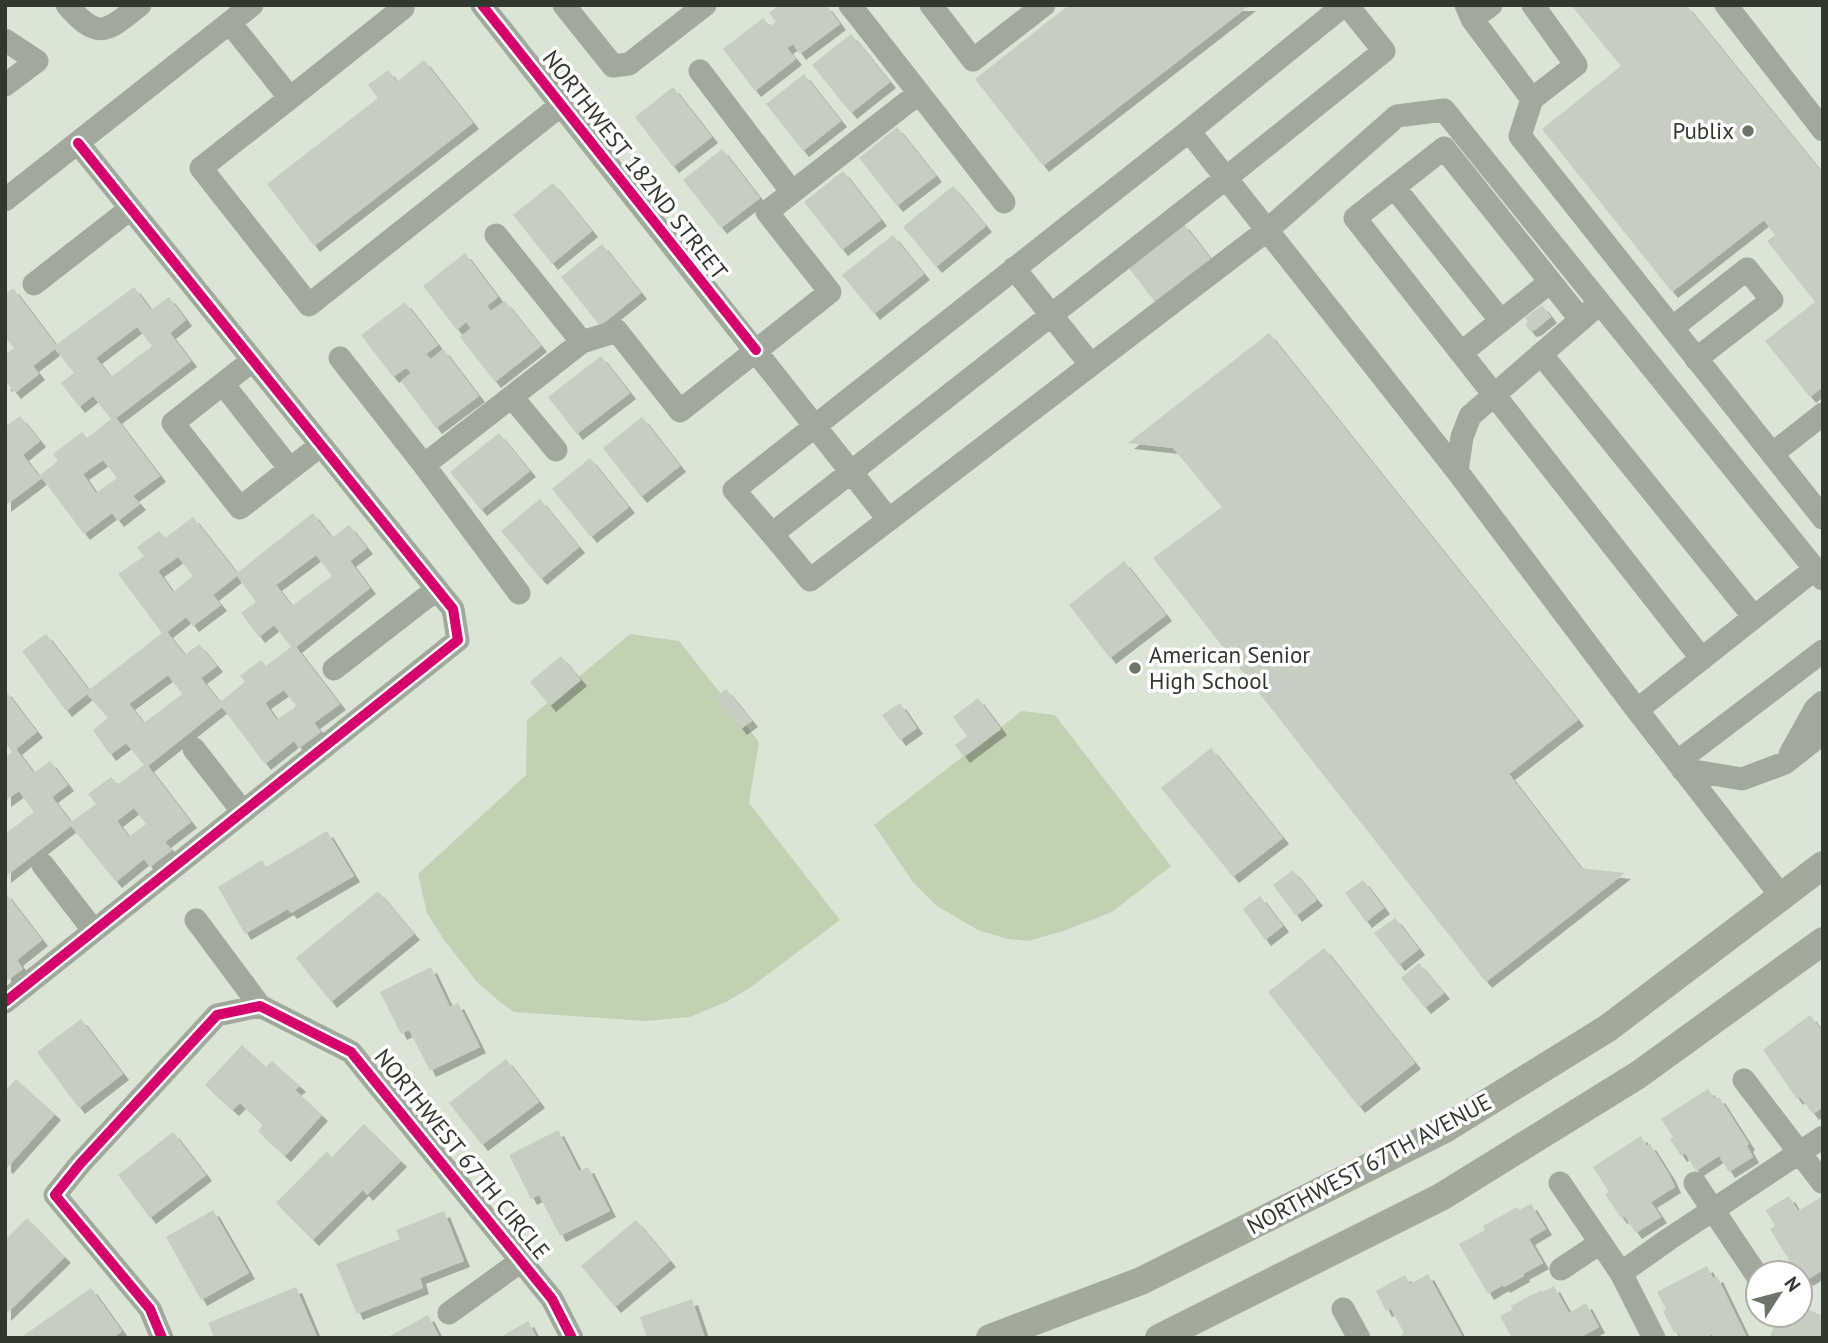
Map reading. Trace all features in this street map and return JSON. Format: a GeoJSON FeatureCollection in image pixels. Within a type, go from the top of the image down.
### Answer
{"type":"FeatureCollection","features":[{"type":"Feature","properties":{"kind":"main road","name":"NORTHWEST 67TH AVENUE"},"geometry":{"type":"LineString","coordinates":[[990,1338],[1140,1281],[1443,1130],[1608,1028],[1823,865]]}},
{"type":"Feature","properties":{"kind":"main road"},"geometry":{"type":"LineString","coordinates":[[1160,1338],[1441,1197],[1638,1075],[1823,942]]}},
{"type":"Feature","properties":{"kind":"street"},"geometry":{"type":"LineString","coordinates":[[66,5],[80,21],[94,29],[111,29],[140,5]]}},
{"type":"Feature","properties":{"kind":"street"},"geometry":{"type":"LineString","coordinates":[[5,200],[252,5]]}},
{"type":"Feature","properties":{"kind":"street","name":"NORTHWEST 182ND STREET"},"geometry":{"type":"LineString","coordinates":[[482,5],[889,520]]}},
{"type":"Feature","properties":{"kind":"street"},"geometry":{"type":"LineString","coordinates":[[564,5],[613,66],[629,64],[705,5]]}},
{"type":"Feature","properties":{"kind":"street"},"geometry":{"type":"LineString","coordinates":[[850,5],[1004,202]]}},
{"type":"Feature","properties":{"kind":"street"},"geometry":{"type":"LineString","coordinates":[[930,5],[973,60],[1044,5]]}},
{"type":"Feature","properties":{"kind":"street"},"geometry":{"type":"LineString","coordinates":[[772,534],[1384,51],[1346,5],[734,489],[810,580],[1266,231],[1397,116],[1444,110],[1819,574],[1754,617],[1637,710]]}},
{"type":"Feature","properties":{"kind":"street"},"geometry":{"type":"LineString","coordinates":[[1533,5],[1576,65],[1532,99],[1520,136],[1823,518]]}},
{"type":"Feature","properties":{"kind":"street"},"geometry":{"type":"LineString","coordinates":[[1726,5],[1823,130]]}},
{"type":"Feature","properties":{"kind":"street"},"geometry":{"type":"LineString","coordinates":[[403,8],[201,168],[309,305],[561,105]]}},
{"type":"Feature","properties":{"kind":"street"},"geometry":{"type":"LineString","coordinates":[[1476,10],[1532,99]]}},
{"type":"Feature","properties":{"kind":"street"},"geometry":{"type":"LineString","coordinates":[[230,23],[290,98]]}},
{"type":"Feature","properties":{"kind":"street"},"geometry":{"type":"LineString","coordinates":[[5,40],[37,61],[5,85]]}},
{"type":"Feature","properties":{"kind":"street"},"geometry":{"type":"LineString","coordinates":[[700,71],[792,192]]}},
{"type":"Feature","properties":{"kind":"street"},"geometry":{"type":"LineString","coordinates":[[424,466],[582,342],[617,331],[680,411],[830,292],[767,212],[919,93]]}},
{"type":"Feature","properties":{"kind":"street"},"geometry":{"type":"LineString","coordinates":[[1189,131],[1457,471],[1782,897]]}},
{"type":"Feature","properties":{"kind":"street"},"geometry":{"type":"LineString","coordinates":[[5,1002],[458,640],[453,609],[78,143]]}},
{"type":"Feature","properties":{"kind":"street"},"geometry":{"type":"LineString","coordinates":[[1581,320],[1444,148],[1355,218],[1702,659]]}},
{"type":"Feature","properties":{"kind":"street"},"geometry":{"type":"LineString","coordinates":[[1394,187],[1501,321]]}},
{"type":"Feature","properties":{"kind":"street"},"geometry":{"type":"LineString","coordinates":[[34,284],[130,209]]}},
{"type":"Feature","properties":{"kind":"street"},"geometry":{"type":"LineString","coordinates":[[496,235],[582,342]]}},
{"type":"Feature","properties":{"kind":"street"},"geometry":{"type":"LineString","coordinates":[[1014,268],[1091,365]]}},
{"type":"Feature","properties":{"kind":"street"},"geometry":{"type":"LineString","coordinates":[[1672,328],[1747,270],[1772,300],[1696,359]]}},
{"type":"Feature","properties":{"kind":"street"},"geometry":{"type":"LineString","coordinates":[[1461,353],[1550,282]]}},
{"type":"Feature","properties":{"kind":"street"},"geometry":{"type":"LineString","coordinates":[[1457,471],[1465,428],[1471,416],[1600,304]]}},
{"type":"Feature","properties":{"kind":"street"},"geometry":{"type":"LineString","coordinates":[[1541,354],[1754,617]]}},
{"type":"Feature","properties":{"kind":"street"},"geometry":{"type":"LineString","coordinates":[[340,358],[519,593]]}},
{"type":"Feature","properties":{"kind":"street"},"geometry":{"type":"LineString","coordinates":[[253,360],[173,423],[240,509],[321,445]]}},
{"type":"Feature","properties":{"kind":"street"},"geometry":{"type":"LineString","coordinates":[[223,384],[290,469]]}},
{"type":"Feature","properties":{"kind":"street"},"geometry":{"type":"LineString","coordinates":[[512,397],[556,450]]}},
{"type":"Feature","properties":{"kind":"street"},"geometry":{"type":"LineString","coordinates":[[1772,454],[1823,414]]}},
{"type":"Feature","properties":{"kind":"street"},"geometry":{"type":"LineString","coordinates":[[334,669],[437,589]]}},
{"type":"Feature","properties":{"kind":"street"},"geometry":{"type":"LineString","coordinates":[[1680,766],[1823,651]]}},
{"type":"Feature","properties":{"kind":"street"},"geometry":{"type":"LineString","coordinates":[[1785,763],[1815,709],[1823,702]]}},
{"type":"Feature","properties":{"kind":"street"},"geometry":{"type":"LineString","coordinates":[[1680,766],[1742,779],[1785,763],[1823,733]]}},
{"type":"Feature","properties":{"kind":"street"},"geometry":{"type":"LineString","coordinates":[[194,749],[243,812]]}},
{"type":"Feature","properties":{"kind":"street"},"geometry":{"type":"LineString","coordinates":[[43,865],[94,931]]}},
{"type":"Feature","properties":{"kind":"street"},"geometry":{"type":"LineString","coordinates":[[163,1338],[150,1309],[55,1195],[80,1164],[217,1015],[260,1006],[196,920]]}},
{"type":"Feature","properties":{"kind":"street","name":"NORTHWEST 67TH CIRCLE"},"geometry":{"type":"LineString","coordinates":[[260,1006],[351,1052],[552,1299],[572,1338]]}},
{"type":"Feature","properties":{"kind":"street"},"geometry":{"type":"LineString","coordinates":[[1744,1080],[1822,1182]]}},
{"type":"Feature","properties":{"kind":"street"},"geometry":{"type":"LineString","coordinates":[[1620,1273],[1823,1137]]}},
{"type":"Feature","properties":{"kind":"street"},"geometry":{"type":"LineString","coordinates":[[1560,1183],[1620,1273],[1651,1337]]}},
{"type":"Feature","properties":{"kind":"street"},"geometry":{"type":"LineString","coordinates":[[1695,1183],[1746,1259]]}},
{"type":"Feature","properties":{"kind":"street"},"geometry":{"type":"LineString","coordinates":[[1561,1269],[1600,1243]]}},
{"type":"Feature","properties":{"kind":"street"},"geometry":{"type":"LineString","coordinates":[[449,1313],[522,1261]]}},
{"type":"Feature","properties":{"kind":"street"},"geometry":{"type":"LineString","coordinates":[[1343,1309],[1359,1338]]}},
{"type":"Feature","properties":{"kind":"green space"},"geometry":{"type":"Polygon","coordinates":[[[630,634],[679,641],[759,742],[749,803],[840,920],[751,987],[726,1002],[690,1017],[646,1021],[514,1012],[477,982],[444,940],[427,913],[418,874],[526,775],[527,720],[630,634]]]}},
{"type":"Feature","properties":{"kind":"green space"},"geometry":{"type":"Polygon","coordinates":[[[1022,711],[1055,715],[1171,866],[1112,912],[1028,941],[1008,939],[978,930],[937,906],[913,882],[874,825],[1022,711]]]}},
{"type":"Feature","properties":{"kind":"building"},"geometry":{"type":"Polygon","coordinates":[[[779,5],[826,5],[840,24],[800,54],[793,44],[787,48],[796,59],[755,91],[723,49],[763,18],[770,26],[776,22],[769,13],[779,5]]]}},
{"type":"Feature","properties":{"kind":"building"},"geometry":{"type":"Polygon","coordinates":[[[1069,5],[1250,5],[1043,166],[975,79],[1069,5]]]}},
{"type":"Feature","properties":{"kind":"building"},"geometry":{"type":"Polygon","coordinates":[[[1571,5],[1686,5],[1823,174],[1823,387],[1810,397],[1765,341],[1815,302],[1767,241],[1775,235],[1764,220],[1672,292],[1542,129],[1621,66],[1571,5]]]}},
{"type":"Feature","properties":{"kind":"building"},"geometry":{"type":"Polygon","coordinates":[[[851,34],[890,82],[851,113],[812,65],[851,34]]]}},
{"type":"Feature","properties":{"kind":"building"},"geometry":{"type":"Polygon","coordinates":[[[424,60],[473,123],[314,246],[267,184],[378,98],[368,85],[388,70],[397,82],[424,60]]]}},
{"type":"Feature","properties":{"kind":"building"},"geometry":{"type":"Polygon","coordinates":[[[804,74],[841,121],[803,151],[766,104],[804,74]]]}},
{"type":"Feature","properties":{"kind":"building"},"geometry":{"type":"Polygon","coordinates":[[[673,87],[712,137],[673,167],[635,117],[673,87]]]}},
{"type":"Feature","properties":{"kind":"building"},"geometry":{"type":"Polygon","coordinates":[[[897,127],[936,176],[897,206],[859,158],[897,127]]]}},
{"type":"Feature","properties":{"kind":"building"},"geometry":{"type":"Polygon","coordinates":[[[722,149],[760,198],[721,228],[683,180],[722,149]]]}},
{"type":"Feature","properties":{"kind":"building"},"geometry":{"type":"Polygon","coordinates":[[[843,171],[881,220],[842,250],[804,202],[843,171]]]}},
{"type":"Feature","properties":{"kind":"building"},"geometry":{"type":"Polygon","coordinates":[[[553,183],[592,231],[552,264],[513,215],[553,183]]]}},
{"type":"Feature","properties":{"kind":"building"},"geometry":{"type":"Polygon","coordinates":[[[953,186],[986,226],[936,267],[903,227],[953,186]]]}},
{"type":"Feature","properties":{"kind":"building"},"geometry":{"type":"Polygon","coordinates":[[[1183,223],[1211,259],[1155,302],[1128,267],[1183,223]]]}},
{"type":"Feature","properties":{"kind":"building"},"geometry":{"type":"Polygon","coordinates":[[[893,235],[924,274],[874,314],[842,275],[893,235]]]}},
{"type":"Feature","properties":{"kind":"building"},"geometry":{"type":"Polygon","coordinates":[[[602,244],[641,293],[600,326],[561,277],[602,244]]]}},
{"type":"Feature","properties":{"kind":"building"},"geometry":{"type":"Polygon","coordinates":[[[465,253],[498,297],[487,306],[491,311],[505,301],[541,346],[495,382],[460,337],[471,328],[466,322],[457,330],[423,286],[465,253]]]}},
{"type":"Feature","properties":{"kind":"building"},"geometry":{"type":"Polygon","coordinates":[[[134,287],[151,310],[169,297],[186,320],[170,333],[191,361],[116,418],[160,476],[133,496],[140,504],[118,521],[112,513],[84,534],[42,478],[5,506],[5,427],[20,416],[40,441],[23,455],[39,476],[58,461],[53,454],[82,432],[87,438],[111,419],[93,396],[79,407],[61,383],[74,373],[55,349],[33,366],[39,374],[15,393],[8,384],[5,386],[5,355],[14,348],[5,337],[5,294],[13,288],[56,345],[134,287]],[[137,327],[96,358],[111,377],[152,346],[137,327]],[[103,460],[83,474],[96,493],[117,478],[103,460]]]}},
{"type":"Feature","properties":{"kind":"building"},"geometry":{"type":"Polygon","coordinates":[[[405,302],[438,345],[426,354],[431,359],[443,349],[479,396],[436,428],[401,381],[411,373],[406,368],[393,377],[361,335],[405,302]]]}},
{"type":"Feature","properties":{"kind":"building"},"geometry":{"type":"Polygon","coordinates":[[[1542,305],[1551,317],[1530,331],[1525,324],[1528,322],[1525,318],[1542,305]]]}},
{"type":"Feature","properties":{"kind":"building"},"geometry":{"type":"Polygon","coordinates":[[[1269,333],[1578,720],[1509,774],[1581,868],[1625,873],[1486,982],[1153,558],[1222,507],[1173,448],[1128,443],[1269,333]]]}},
{"type":"Feature","properties":{"kind":"building"},"geometry":{"type":"Polygon","coordinates":[[[601,356],[630,393],[577,434],[548,397],[601,356]]]}},
{"type":"Feature","properties":{"kind":"building"},"geometry":{"type":"Polygon","coordinates":[[[642,417],[680,466],[641,497],[603,448],[642,417]]]}},
{"type":"Feature","properties":{"kind":"building"},"geometry":{"type":"Polygon","coordinates":[[[499,433],[530,471],[481,510],[450,472],[499,433]]]}},
{"type":"Feature","properties":{"kind":"building"},"geometry":{"type":"Polygon","coordinates":[[[590,458],[629,507],[591,537],[552,489],[590,458]]]}},
{"type":"Feature","properties":{"kind":"building"},"geometry":{"type":"Polygon","coordinates":[[[540,499],[579,547],[541,579],[501,531],[540,499]]]}},
{"type":"Feature","properties":{"kind":"building"},"geometry":{"type":"Polygon","coordinates":[[[313,513],[332,538],[349,525],[367,548],[350,561],[370,588],[296,647],[340,704],[314,723],[321,732],[299,748],[294,741],[265,764],[222,707],[148,766],[191,822],[165,842],[172,850],[150,867],[144,859],[116,882],[71,826],[5,877],[5,834],[34,812],[19,791],[5,801],[5,757],[12,752],[5,742],[5,690],[37,732],[16,749],[34,773],[50,761],[68,785],[52,797],[71,822],[96,804],[88,794],[111,777],[117,785],[144,765],[126,743],[110,755],[93,730],[108,718],[87,694],[66,711],[22,651],[46,634],[89,690],[162,633],[118,574],[144,556],[137,547],[159,531],[165,538],[193,517],[237,573],[313,513]],[[316,555],[276,585],[292,606],[332,576],[316,555]],[[178,557],[158,571],[173,592],[193,576],[178,557]],[[237,576],[213,595],[221,605],[193,626],[186,617],[167,632],[185,655],[199,644],[217,666],[201,678],[220,702],[245,682],[240,676],[261,660],[266,666],[291,647],[274,625],[259,637],[241,613],[256,602],[237,576]],[[168,675],[129,704],[144,723],[182,694],[168,675]],[[284,690],[265,703],[277,720],[296,706],[284,690]],[[134,808],[117,821],[129,837],[146,824],[134,808]]]}},
{"type":"Feature","properties":{"kind":"building"},"geometry":{"type":"Polygon","coordinates":[[[1124,561],[1166,615],[1110,658],[1069,605],[1124,561]]]}},
{"type":"Feature","properties":{"kind":"building"},"geometry":{"type":"Polygon","coordinates":[[[561,656],[581,680],[550,706],[530,682],[561,656]]]}},
{"type":"Feature","properties":{"kind":"building"},"geometry":{"type":"Polygon","coordinates":[[[726,689],[752,721],[741,729],[716,697],[726,689]]]}},
{"type":"Feature","properties":{"kind":"building"},"geometry":{"type":"Polygon","coordinates":[[[978,698],[1001,729],[964,757],[955,745],[967,736],[953,717],[978,698]]]}},
{"type":"Feature","properties":{"kind":"building"},"geometry":{"type":"Polygon","coordinates":[[[900,703],[917,728],[900,740],[882,715],[900,703]]]}},
{"type":"Feature","properties":{"kind":"building"},"geometry":{"type":"Polygon","coordinates":[[[1211,748],[1283,838],[1233,877],[1161,788],[1211,748]]]}},
{"type":"Feature","properties":{"kind":"building"},"geometry":{"type":"Polygon","coordinates":[[[327,831],[354,876],[291,913],[288,909],[245,934],[218,887],[262,860],[266,867],[327,831]]]}},
{"type":"Feature","properties":{"kind":"building"},"geometry":{"type":"Polygon","coordinates":[[[1293,870],[1317,900],[1296,916],[1273,885],[1293,870]]]}},
{"type":"Feature","properties":{"kind":"building"},"geometry":{"type":"Polygon","coordinates":[[[1363,880],[1384,908],[1366,922],[1345,893],[1363,880]]]}},
{"type":"Feature","properties":{"kind":"building"},"geometry":{"type":"Polygon","coordinates":[[[378,891],[414,934],[331,1002],[296,958],[378,891]]]}},
{"type":"Feature","properties":{"kind":"building"},"geometry":{"type":"Polygon","coordinates":[[[5,892],[42,940],[17,960],[23,969],[5,982],[5,892]]]}},
{"type":"Feature","properties":{"kind":"building"},"geometry":{"type":"Polygon","coordinates":[[[1260,896],[1283,926],[1265,940],[1243,909],[1260,896]]]}},
{"type":"Feature","properties":{"kind":"building"},"geometry":{"type":"Polygon","coordinates":[[[1395,918],[1419,949],[1399,965],[1374,933],[1395,918]]]}},
{"type":"Feature","properties":{"kind":"building"},"geometry":{"type":"Polygon","coordinates":[[[1324,948],[1415,1063],[1359,1107],[1268,992],[1324,948]]]}},
{"type":"Feature","properties":{"kind":"building"},"geometry":{"type":"Polygon","coordinates":[[[1419,963],[1444,993],[1425,1008],[1401,978],[1419,963]]]}},
{"type":"Feature","properties":{"kind":"building"},"geometry":{"type":"Polygon","coordinates":[[[431,967],[450,1007],[458,1003],[480,1047],[430,1071],[409,1030],[401,1034],[380,992],[431,967]]]}},
{"type":"Feature","properties":{"kind":"building"},"geometry":{"type":"Polygon","coordinates":[[[1810,1015],[1823,1032],[1823,1107],[1813,1114],[1800,1097],[1797,1099],[1763,1050],[1810,1015]]]}},
{"type":"Feature","properties":{"kind":"building"},"geometry":{"type":"Polygon","coordinates":[[[81,1019],[123,1074],[79,1108],[37,1052],[81,1019]]]}},
{"type":"Feature","properties":{"kind":"building"},"geometry":{"type":"Polygon","coordinates":[[[242,1045],[266,1067],[272,1061],[300,1086],[295,1090],[322,1115],[285,1156],[258,1131],[263,1125],[240,1103],[233,1110],[205,1085],[242,1045]]]}},
{"type":"Feature","properties":{"kind":"building"},"geometry":{"type":"Polygon","coordinates":[[[506,1059],[539,1102],[482,1145],[449,1103],[506,1059]]]}},
{"type":"Feature","properties":{"kind":"building"},"geometry":{"type":"Polygon","coordinates":[[[16,1079],[55,1114],[7,1168],[5,1091],[16,1079]]]}},
{"type":"Feature","properties":{"kind":"building"},"geometry":{"type":"Polygon","coordinates":[[[1708,1089],[1715,1099],[1719,1097],[1749,1144],[1747,1146],[1753,1157],[1729,1172],[1719,1156],[1696,1171],[1685,1153],[1681,1156],[1661,1119],[1708,1089]]]}},
{"type":"Feature","properties":{"kind":"building"},"geometry":{"type":"Polygon","coordinates":[[[364,1124],[401,1161],[367,1195],[363,1190],[313,1240],[276,1203],[327,1151],[332,1157],[364,1124]]]}},
{"type":"Feature","properties":{"kind":"building"},"geometry":{"type":"Polygon","coordinates":[[[558,1130],[579,1171],[588,1167],[610,1211],[560,1236],[539,1195],[531,1199],[509,1155],[558,1130]]]}},
{"type":"Feature","properties":{"kind":"building"},"geometry":{"type":"Polygon","coordinates":[[[173,1132],[206,1175],[150,1218],[118,1175],[173,1132]]]}},
{"type":"Feature","properties":{"kind":"building"},"geometry":{"type":"Polygon","coordinates":[[[1641,1136],[1647,1146],[1650,1144],[1675,1187],[1651,1202],[1661,1217],[1636,1233],[1624,1216],[1621,1218],[1605,1194],[1609,1192],[1593,1167],[1641,1136]]]}},
{"type":"Feature","properties":{"kind":"building"},"geometry":{"type":"Polygon","coordinates":[[[1789,1196],[1798,1211],[1823,1196],[1823,1270],[1814,1276],[1814,1259],[1788,1259],[1770,1229],[1775,1226],[1766,1210],[1789,1196]]]}},
{"type":"Feature","properties":{"kind":"building"},"geometry":{"type":"Polygon","coordinates":[[[1531,1204],[1546,1229],[1529,1239],[1543,1263],[1488,1294],[1459,1244],[1485,1230],[1483,1226],[1517,1207],[1519,1210],[1531,1204]]]}},
{"type":"Feature","properties":{"kind":"building"},"geometry":{"type":"Polygon","coordinates":[[[213,1210],[249,1273],[201,1300],[166,1237],[213,1210]]]}},
{"type":"Feature","properties":{"kind":"building"},"geometry":{"type":"Polygon","coordinates":[[[444,1211],[464,1261],[420,1278],[423,1288],[357,1314],[336,1264],[400,1239],[396,1230],[444,1211]]]}},
{"type":"Feature","properties":{"kind":"building"},"geometry":{"type":"Polygon","coordinates":[[[27,1218],[65,1257],[5,1315],[5,1240],[27,1218]]]}},
{"type":"Feature","properties":{"kind":"building"},"geometry":{"type":"Polygon","coordinates":[[[636,1220],[670,1261],[615,1307],[581,1266],[636,1220]]]}},
{"type":"Feature","properties":{"kind":"building"},"geometry":{"type":"Polygon","coordinates":[[[1707,1266],[1713,1278],[1717,1276],[1747,1338],[1714,1338],[1712,1334],[1705,1338],[1681,1338],[1677,1331],[1674,1333],[1657,1292],[1707,1266]]]}},
{"type":"Feature","properties":{"kind":"building"},"geometry":{"type":"Polygon","coordinates":[[[1428,1274],[1463,1338],[1403,1338],[1401,1335],[1404,1333],[1391,1309],[1386,1311],[1376,1291],[1405,1275],[1410,1284],[1428,1274]]]}},
{"type":"Feature","properties":{"kind":"building"},"geometry":{"type":"Polygon","coordinates":[[[1554,1286],[1569,1313],[1586,1303],[1599,1327],[1579,1338],[1512,1338],[1500,1316],[1512,1310],[1511,1306],[1554,1286]]]}},
{"type":"Feature","properties":{"kind":"building"},"geometry":{"type":"Polygon","coordinates":[[[296,1287],[317,1337],[214,1338],[208,1323],[296,1287]]]}},
{"type":"Feature","properties":{"kind":"building"},"geometry":{"type":"Polygon","coordinates":[[[91,1288],[122,1331],[113,1338],[20,1338],[91,1288]]]}},
{"type":"Feature","properties":{"kind":"building"},"geometry":{"type":"Polygon","coordinates":[[[692,1299],[705,1338],[647,1338],[640,1317],[692,1299]]]}},
{"type":"Feature","properties":{"kind":"building"},"geometry":{"type":"Polygon","coordinates":[[[1814,1312],[1823,1316],[1823,1338],[1769,1338],[1773,1329],[1814,1329],[1814,1312]]]}},
{"type":"Feature","properties":{"kind":"building"},"geometry":{"type":"Polygon","coordinates":[[[428,1315],[440,1338],[386,1338],[428,1315]]]}},
{"type":"Feature","properties":{"kind":"building"},"geometry":{"type":"Polygon","coordinates":[[[528,1321],[537,1338],[499,1338],[528,1321]]]}},
{"type":"Feature","properties":{"kind":"cycle path"},"geometry":{"type":"LineString","coordinates":[[482,5],[756,350]]}},
{"type":"Feature","properties":{"kind":"cycle path"},"geometry":{"type":"LineString","coordinates":[[5,1002],[458,640],[453,609],[78,143]]}},
{"type":"Feature","properties":{"kind":"cycle path"},"geometry":{"type":"LineString","coordinates":[[162,1338],[150,1309],[55,1195],[80,1164],[217,1015],[260,1006],[351,1052],[552,1299],[572,1338]]}},
{"type":"Feature","properties":{"kind":"place","name":"Publix"},"geometry":{"type":"Point","coordinates":[1748,131]}},
{"type":"Feature","properties":{"kind":"place","name":"American Senior High School"},"geometry":{"type":"Point","coordinates":[1135,668]}}]}
